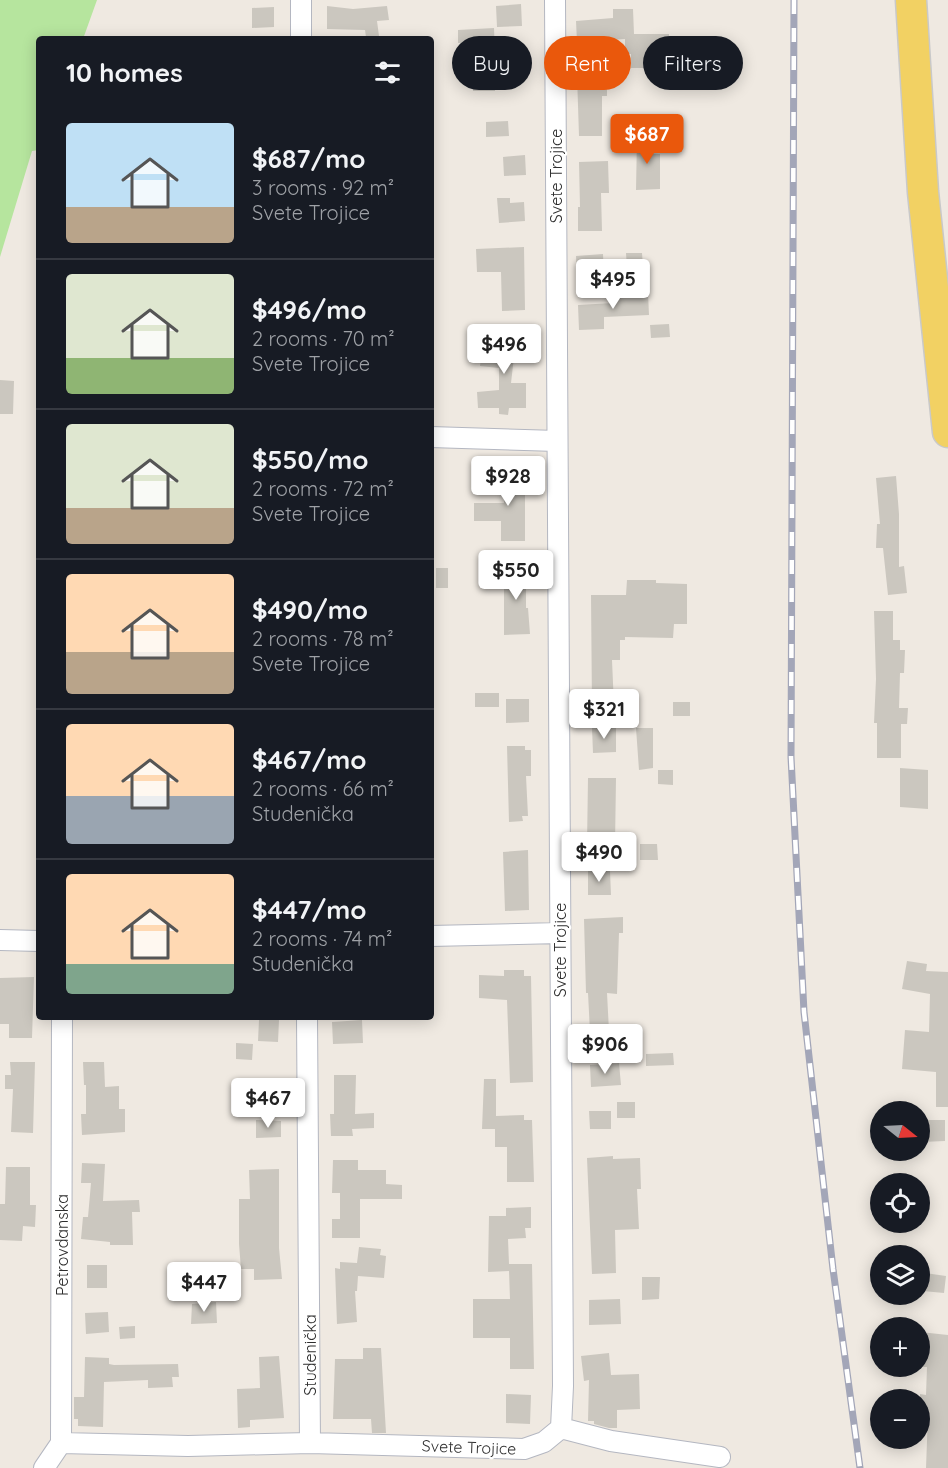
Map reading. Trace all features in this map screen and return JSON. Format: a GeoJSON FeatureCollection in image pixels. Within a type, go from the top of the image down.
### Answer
{"type":"FeatureCollection","features":[{"type":"Feature","properties":{"kind":"main road"},"geometry":{"type":"LineString","coordinates":[[910,1],[923,192],[948,432]]}},
{"type":"Feature","properties":{"kind":"street"},"geometry":{"type":"LineString","coordinates":[[301,0],[301,36]]}},
{"type":"Feature","properties":{"kind":"street","name":"Svete Trojice"},"geometry":{"type":"LineString","coordinates":[[310,1443],[524,1449],[543,1442],[561,1428],[555,0]]}},
{"type":"Feature","properties":{"kind":"street"},"geometry":{"type":"LineString","coordinates":[[434,437],[557,441]]}},
{"type":"Feature","properties":{"kind":"street"},"geometry":{"type":"LineString","coordinates":[[434,936],[560,933]]}},
{"type":"Feature","properties":{"kind":"street"},"geometry":{"type":"LineString","coordinates":[[0,940],[36,941]]}},
{"type":"Feature","properties":{"kind":"street","name":"Petrovdanska"},"geometry":{"type":"LineString","coordinates":[[61,1443],[62,1020]]}},
{"type":"Feature","properties":{"kind":"street","name":"Studenička"},"geometry":{"type":"LineString","coordinates":[[307,1020],[310,1443]]}},
{"type":"Feature","properties":{"kind":"street"},"geometry":{"type":"LineString","coordinates":[[561,1428],[610,1441],[720,1457]]}},
{"type":"Feature","properties":{"kind":"street"},"geometry":{"type":"LineString","coordinates":[[44,1468],[61,1443],[188,1446],[310,1443]]}},
{"type":"Feature","properties":{"kind":"green space"},"geometry":{"type":"Polygon","coordinates":[[[0,0],[97,0],[84,36],[36,36],[36,150],[32,151],[0,257],[0,0]]]}},
{"type":"Feature","properties":{"kind":"building"},"geometry":{"type":"Polygon","coordinates":[[[521,4],[522,26],[497,27],[496,6],[521,4]]]}},
{"type":"Feature","properties":{"kind":"building"},"geometry":{"type":"Polygon","coordinates":[[[327,6],[353,9],[387,6],[389,20],[377,21],[379,36],[366,36],[365,30],[327,29],[327,6]]]}},
{"type":"Feature","properties":{"kind":"building"},"geometry":{"type":"Polygon","coordinates":[[[274,7],[274,27],[252,28],[252,8],[274,7]]]}},
{"type":"Feature","properties":{"kind":"building"},"geometry":{"type":"Polygon","coordinates":[[[613,9],[633,9],[634,34],[669,34],[669,36],[643,36],[643,68],[631,68],[631,36],[577,36],[576,21],[613,18],[613,9]]]}},
{"type":"Feature","properties":{"kind":"building"},"geometry":{"type":"Polygon","coordinates":[[[494,28],[494,36],[458,36],[458,30],[494,28]]]}},
{"type":"Feature","properties":{"kind":"building"},"geometry":{"type":"Polygon","coordinates":[[[577,90],[607,90],[607,96],[602,96],[602,136],[579,136],[577,90]]]}},
{"type":"Feature","properties":{"kind":"building"},"geometry":{"type":"Polygon","coordinates":[[[508,121],[509,136],[486,137],[486,122],[508,121]]]}},
{"type":"Feature","properties":{"kind":"building"},"geometry":{"type":"Polygon","coordinates":[[[652,136],[653,154],[660,154],[660,189],[636,190],[637,137],[652,136]]]}},
{"type":"Feature","properties":{"kind":"building"},"geometry":{"type":"Polygon","coordinates":[[[525,155],[526,175],[504,176],[503,157],[525,155]]]}},
{"type":"Feature","properties":{"kind":"building"},"geometry":{"type":"Polygon","coordinates":[[[608,161],[609,193],[601,193],[602,231],[578,231],[579,162],[608,161]]]}},
{"type":"Feature","properties":{"kind":"building"},"geometry":{"type":"Polygon","coordinates":[[[497,198],[510,198],[510,203],[524,202],[525,221],[499,223],[497,198]]]}},
{"type":"Feature","properties":{"kind":"building"},"geometry":{"type":"Polygon","coordinates":[[[524,247],[525,310],[502,311],[501,272],[477,272],[476,249],[524,247]]]}},
{"type":"Feature","properties":{"kind":"building"},"geometry":{"type":"Polygon","coordinates":[[[626,253],[642,253],[643,267],[627,268],[626,253]]]}},
{"type":"Feature","properties":{"kind":"building"},"geometry":{"type":"Polygon","coordinates":[[[603,254],[604,277],[577,278],[576,256],[603,254]]]}},
{"type":"Feature","properties":{"kind":"building"},"geometry":{"type":"Polygon","coordinates":[[[648,293],[649,315],[604,317],[604,329],[579,330],[578,305],[613,303],[613,295],[648,293]]]}},
{"type":"Feature","properties":{"kind":"building"},"geometry":{"type":"Polygon","coordinates":[[[669,324],[670,337],[651,338],[650,325],[669,324]]]}},
{"type":"Feature","properties":{"kind":"building"},"geometry":{"type":"Polygon","coordinates":[[[500,335],[524,335],[524,357],[514,357],[511,383],[526,383],[526,408],[509,408],[508,415],[499,414],[499,408],[478,408],[477,392],[499,390],[499,368],[480,366],[483,342],[500,343],[500,335]]]}},
{"type":"Feature","properties":{"kind":"building"},"geometry":{"type":"Polygon","coordinates":[[[0,380],[14,381],[13,414],[0,414],[0,380]]]}},
{"type":"Feature","properties":{"kind":"building"},"geometry":{"type":"Polygon","coordinates":[[[522,468],[522,474],[529,474],[529,494],[525,494],[525,541],[501,541],[501,521],[474,521],[474,503],[504,503],[504,469],[522,468]]]}},
{"type":"Feature","properties":{"kind":"building"},"geometry":{"type":"Polygon","coordinates":[[[896,476],[899,567],[904,566],[907,593],[888,595],[883,548],[876,548],[877,524],[880,524],[876,478],[896,476]]]}},
{"type":"Feature","properties":{"kind":"building"},"geometry":{"type":"Polygon","coordinates":[[[504,566],[526,566],[526,608],[528,608],[530,634],[504,635],[504,566]]]}},
{"type":"Feature","properties":{"kind":"building"},"geometry":{"type":"Polygon","coordinates":[[[436,568],[448,568],[448,588],[436,588],[436,568]]]}},
{"type":"Feature","properties":{"kind":"building"},"geometry":{"type":"Polygon","coordinates":[[[627,580],[656,580],[656,583],[687,584],[687,624],[674,624],[673,638],[625,637],[625,640],[620,640],[620,660],[612,660],[614,706],[592,708],[591,595],[626,595],[627,580]]]}},
{"type":"Feature","properties":{"kind":"building"},"geometry":{"type":"Polygon","coordinates":[[[874,611],[893,611],[893,640],[900,640],[900,650],[905,650],[904,673],[900,673],[899,708],[908,708],[907,724],[901,724],[901,758],[877,758],[877,723],[874,723],[876,679],[874,611]]]}},
{"type":"Feature","properties":{"kind":"building"},"geometry":{"type":"Polygon","coordinates":[[[475,693],[499,693],[499,707],[475,707],[475,693]]]}},
{"type":"Feature","properties":{"kind":"building"},"geometry":{"type":"Polygon","coordinates":[[[506,699],[529,699],[529,722],[506,723],[506,699]]]}},
{"type":"Feature","properties":{"kind":"building"},"geometry":{"type":"Polygon","coordinates":[[[673,702],[690,702],[690,716],[673,716],[673,702]]]}},
{"type":"Feature","properties":{"kind":"building"},"geometry":{"type":"Polygon","coordinates":[[[592,728],[616,728],[616,752],[593,753],[592,728]]]}},
{"type":"Feature","properties":{"kind":"building"},"geometry":{"type":"Polygon","coordinates":[[[636,728],[653,728],[653,768],[639,770],[636,728]]]}},
{"type":"Feature","properties":{"kind":"building"},"geometry":{"type":"Polygon","coordinates":[[[507,746],[525,746],[525,750],[531,750],[531,776],[526,776],[528,816],[522,816],[523,821],[509,822],[507,746]]]}},
{"type":"Feature","properties":{"kind":"building"},"geometry":{"type":"Polygon","coordinates":[[[900,768],[928,770],[928,809],[900,807],[900,768]]]}},
{"type":"Feature","properties":{"kind":"building"},"geometry":{"type":"Polygon","coordinates":[[[658,770],[673,770],[673,785],[658,784],[658,770]]]}},
{"type":"Feature","properties":{"kind":"building"},"geometry":{"type":"Polygon","coordinates":[[[588,778],[616,778],[615,845],[587,845],[588,778]]]}},
{"type":"Feature","properties":{"kind":"building"},"geometry":{"type":"Polygon","coordinates":[[[640,844],[657,844],[658,860],[640,860],[640,844]]]}},
{"type":"Feature","properties":{"kind":"building"},"geometry":{"type":"Polygon","coordinates":[[[528,850],[529,910],[505,911],[503,852],[528,850]]]}},
{"type":"Feature","properties":{"kind":"building"},"geometry":{"type":"Polygon","coordinates":[[[588,871],[610,871],[611,895],[588,895],[588,871]]]}},
{"type":"Feature","properties":{"kind":"building"},"geometry":{"type":"Polygon","coordinates":[[[623,917],[623,933],[619,933],[617,994],[607,993],[609,1031],[590,1032],[588,993],[586,993],[584,919],[623,917]]]}},
{"type":"Feature","properties":{"kind":"building"},"geometry":{"type":"Polygon","coordinates":[[[907,961],[927,964],[926,971],[948,972],[948,1107],[936,1107],[936,1072],[902,1069],[905,1030],[929,1032],[930,994],[902,989],[907,961]]]}},
{"type":"Feature","properties":{"kind":"building"},"geometry":{"type":"Polygon","coordinates":[[[504,970],[524,970],[524,976],[531,976],[533,1082],[510,1083],[507,1000],[479,998],[479,975],[504,976],[504,970]]]}},
{"type":"Feature","properties":{"kind":"building"},"geometry":{"type":"Polygon","coordinates":[[[34,977],[32,1038],[9,1038],[9,1024],[0,1024],[0,978],[34,977]]]}},
{"type":"Feature","properties":{"kind":"building"},"geometry":{"type":"Polygon","coordinates":[[[259,1020],[279,1020],[278,1042],[258,1041],[259,1020]]]}},
{"type":"Feature","properties":{"kind":"building"},"geometry":{"type":"Polygon","coordinates":[[[362,1020],[363,1043],[333,1044],[332,1022],[362,1020]]]}},
{"type":"Feature","properties":{"kind":"building"},"geometry":{"type":"Polygon","coordinates":[[[236,1043],[253,1044],[252,1060],[236,1059],[236,1043]]]}},
{"type":"Feature","properties":{"kind":"building"},"geometry":{"type":"Polygon","coordinates":[[[673,1053],[674,1065],[646,1066],[646,1054],[673,1053]]]}},
{"type":"Feature","properties":{"kind":"building"},"geometry":{"type":"Polygon","coordinates":[[[10,1062],[35,1062],[33,1133],[11,1132],[13,1089],[5,1089],[5,1075],[11,1075],[10,1062]]]}},
{"type":"Feature","properties":{"kind":"building"},"geometry":{"type":"Polygon","coordinates":[[[83,1062],[104,1062],[105,1087],[119,1086],[119,1109],[125,1109],[125,1132],[82,1135],[81,1114],[86,1114],[83,1062]]]}},
{"type":"Feature","properties":{"kind":"building"},"geometry":{"type":"Polygon","coordinates":[[[619,1063],[621,1085],[591,1087],[590,1065],[619,1063]]]}},
{"type":"Feature","properties":{"kind":"building"},"geometry":{"type":"Polygon","coordinates":[[[334,1075],[356,1075],[355,1114],[374,1113],[374,1128],[352,1129],[353,1136],[331,1136],[330,1114],[334,1114],[334,1075]]]}},
{"type":"Feature","properties":{"kind":"building"},"geometry":{"type":"Polygon","coordinates":[[[484,1079],[496,1079],[496,1116],[524,1115],[524,1120],[532,1120],[534,1182],[507,1182],[507,1147],[495,1147],[495,1129],[482,1129],[484,1079]]]}},
{"type":"Feature","properties":{"kind":"building"},"geometry":{"type":"Polygon","coordinates":[[[617,1102],[635,1102],[635,1118],[617,1118],[617,1102]]]}},
{"type":"Feature","properties":{"kind":"building"},"geometry":{"type":"Polygon","coordinates":[[[589,1111],[611,1111],[611,1129],[590,1129],[589,1111]]]}},
{"type":"Feature","properties":{"kind":"building"},"geometry":{"type":"Polygon","coordinates":[[[256,1120],[281,1121],[281,1137],[256,1138],[256,1120]]]}},
{"type":"Feature","properties":{"kind":"building"},"geometry":{"type":"Polygon","coordinates":[[[930,1120],[945,1120],[945,1141],[930,1142],[930,1120]]]}},
{"type":"Feature","properties":{"kind":"building"},"geometry":{"type":"Polygon","coordinates":[[[613,1156],[613,1159],[640,1158],[641,1189],[637,1189],[639,1229],[615,1230],[616,1273],[592,1274],[587,1158],[613,1156]]]}},
{"type":"Feature","properties":{"kind":"building"},"geometry":{"type":"Polygon","coordinates":[[[333,1160],[358,1160],[358,1170],[386,1170],[386,1184],[402,1185],[402,1199],[360,1199],[360,1238],[332,1238],[332,1219],[340,1219],[340,1193],[332,1193],[333,1160]]]}},
{"type":"Feature","properties":{"kind":"building"},"geometry":{"type":"Polygon","coordinates":[[[82,1163],[105,1164],[103,1201],[139,1200],[140,1212],[132,1212],[133,1245],[110,1245],[110,1242],[81,1239],[83,1217],[88,1217],[91,1183],[81,1183],[82,1163]]]}},
{"type":"Feature","properties":{"kind":"building"},"geometry":{"type":"Polygon","coordinates":[[[6,1167],[30,1167],[30,1205],[36,1205],[35,1227],[23,1226],[22,1241],[0,1240],[0,1204],[5,1204],[6,1167]]]}},
{"type":"Feature","properties":{"kind":"building"},"geometry":{"type":"Polygon","coordinates":[[[279,1169],[279,1248],[282,1279],[254,1280],[254,1269],[241,1269],[239,1199],[250,1199],[249,1170],[279,1169]]]}},
{"type":"Feature","properties":{"kind":"building"},"geometry":{"type":"Polygon","coordinates":[[[531,1207],[531,1228],[525,1228],[526,1238],[508,1239],[509,1264],[532,1264],[534,1369],[510,1369],[510,1338],[473,1338],[473,1299],[510,1299],[509,1271],[488,1272],[489,1216],[506,1216],[506,1208],[531,1207]]]}},
{"type":"Feature","properties":{"kind":"building"},"geometry":{"type":"Polygon","coordinates":[[[359,1247],[381,1249],[380,1255],[386,1256],[384,1278],[358,1276],[357,1291],[355,1291],[357,1322],[337,1324],[335,1268],[340,1269],[340,1262],[357,1263],[359,1247]]]}},
{"type":"Feature","properties":{"kind":"building"},"geometry":{"type":"Polygon","coordinates":[[[87,1265],[107,1265],[107,1288],[87,1288],[87,1265]]]}},
{"type":"Feature","properties":{"kind":"building"},"geometry":{"type":"Polygon","coordinates":[[[930,1274],[946,1276],[944,1293],[930,1292],[930,1274]]]}},
{"type":"Feature","properties":{"kind":"building"},"geometry":{"type":"Polygon","coordinates":[[[642,1277],[660,1277],[659,1299],[642,1300],[642,1277]]]}},
{"type":"Feature","properties":{"kind":"building"},"geometry":{"type":"Polygon","coordinates":[[[620,1299],[621,1324],[589,1325],[589,1300],[620,1299]]]}},
{"type":"Feature","properties":{"kind":"building"},"geometry":{"type":"Polygon","coordinates":[[[216,1302],[217,1323],[191,1324],[192,1304],[216,1302]]]}},
{"type":"Feature","properties":{"kind":"building"},"geometry":{"type":"Polygon","coordinates":[[[108,1312],[109,1332],[86,1334],[85,1313],[108,1312]]]}},
{"type":"Feature","properties":{"kind":"building"},"geometry":{"type":"Polygon","coordinates":[[[135,1326],[135,1338],[120,1339],[119,1327],[135,1326]]]}},
{"type":"Feature","properties":{"kind":"building"},"geometry":{"type":"Polygon","coordinates":[[[930,1333],[948,1335],[948,1468],[926,1468],[927,1449],[930,1449],[930,1389],[926,1389],[927,1377],[930,1377],[930,1333]]]}},
{"type":"Feature","properties":{"kind":"building"},"geometry":{"type":"Polygon","coordinates":[[[363,1348],[381,1348],[386,1433],[372,1433],[371,1419],[333,1419],[335,1359],[363,1359],[363,1348]]]}},
{"type":"Feature","properties":{"kind":"building"},"geometry":{"type":"Polygon","coordinates":[[[609,1353],[611,1375],[639,1374],[640,1409],[617,1410],[617,1428],[609,1428],[594,1424],[594,1421],[588,1421],[589,1380],[584,1381],[581,1356],[609,1353]]]}},
{"type":"Feature","properties":{"kind":"building"},"geometry":{"type":"Polygon","coordinates":[[[279,1356],[284,1418],[250,1420],[250,1427],[238,1428],[237,1389],[260,1388],[259,1357],[279,1356]]]}},
{"type":"Feature","properties":{"kind":"building"},"geometry":{"type":"Polygon","coordinates":[[[85,1357],[109,1358],[109,1364],[114,1365],[178,1364],[179,1377],[172,1377],[173,1387],[148,1388],[148,1380],[104,1382],[103,1427],[78,1426],[78,1419],[74,1419],[74,1397],[84,1397],[85,1357]]]}},
{"type":"Feature","properties":{"kind":"building"},"geometry":{"type":"Polygon","coordinates":[[[506,1394],[531,1395],[530,1424],[506,1423],[506,1394]]]}},
{"type":"Feature","properties":{"kind":"railway"},"geometry":{"type":"LineString","coordinates":[[794,0],[791,757],[804,1012],[833,1269],[860,1468]]}}]}
